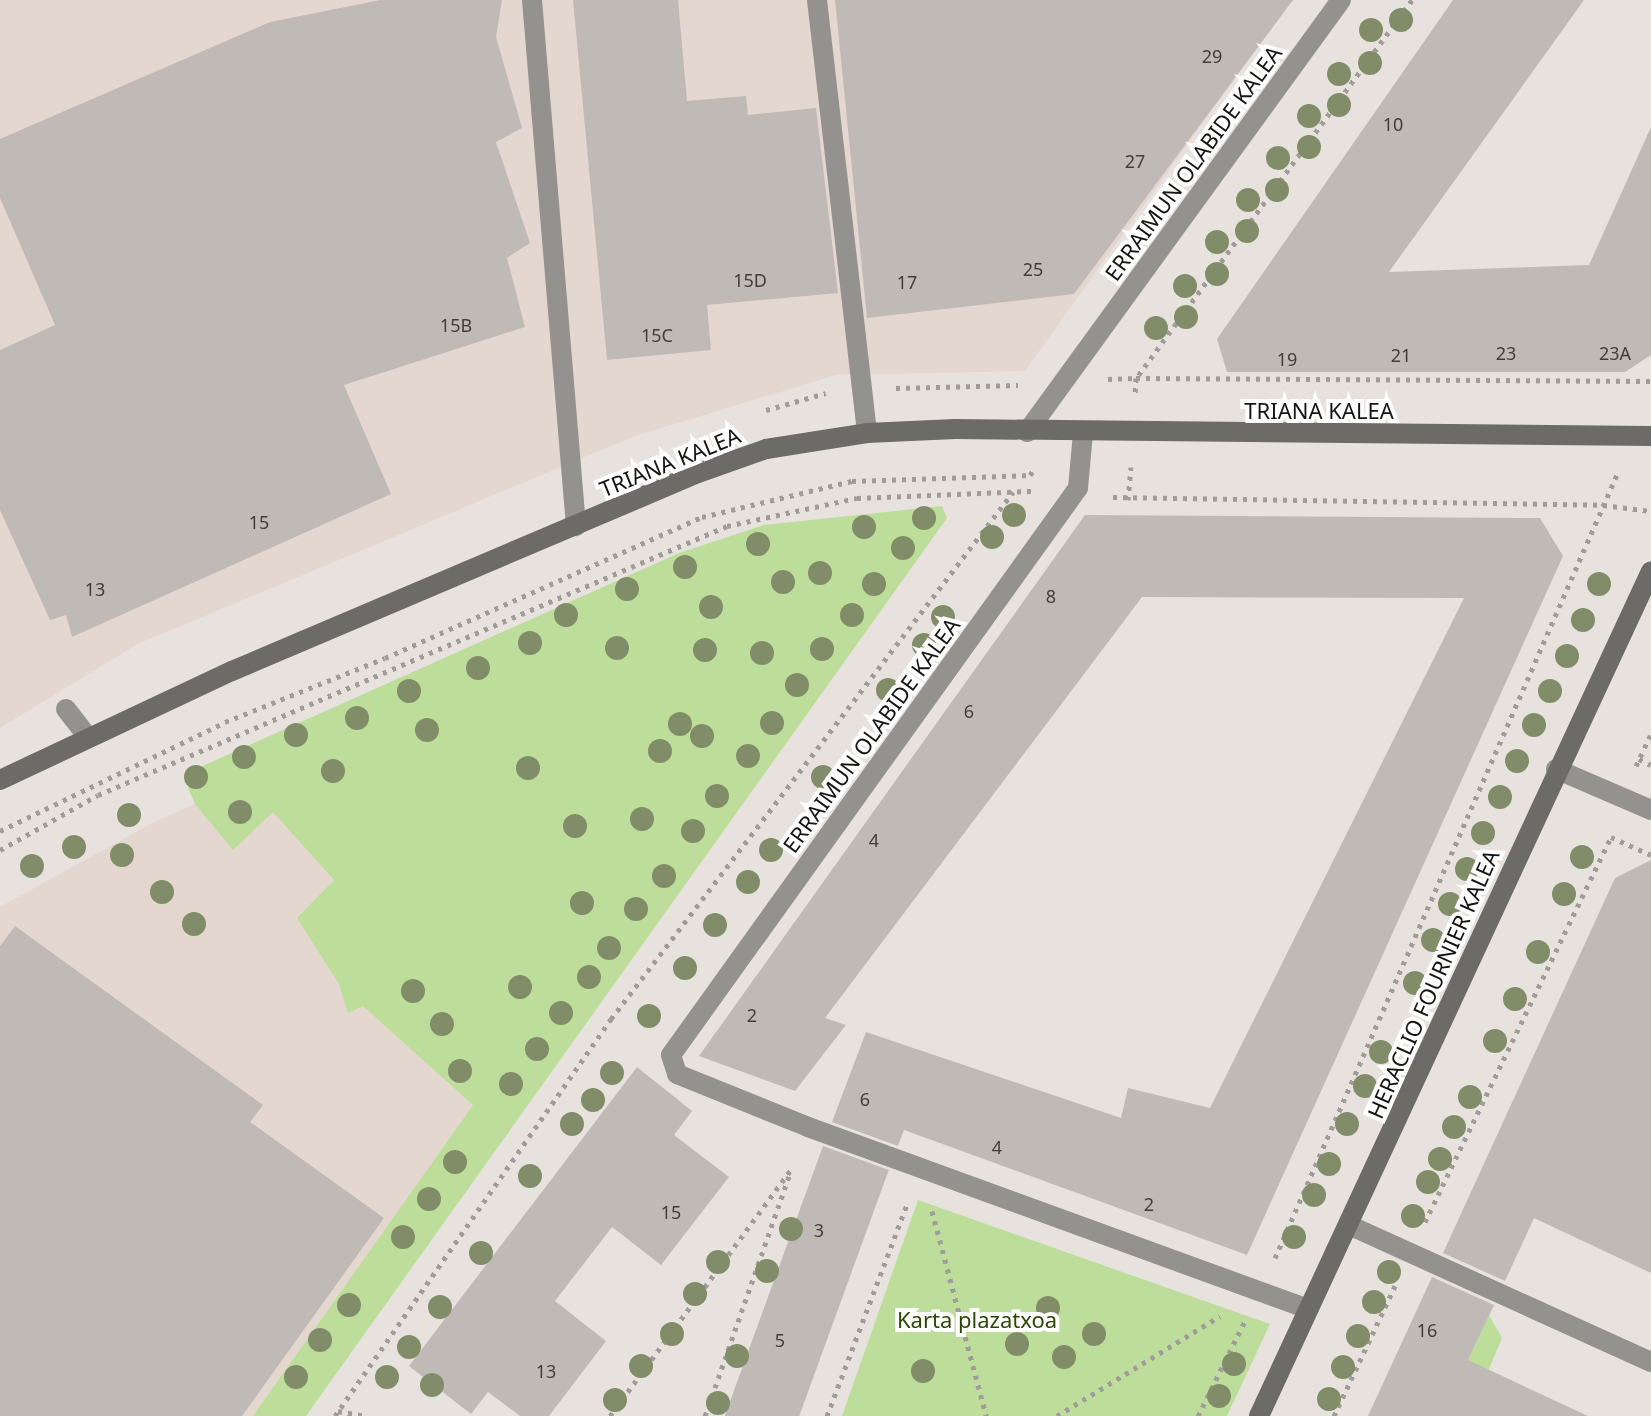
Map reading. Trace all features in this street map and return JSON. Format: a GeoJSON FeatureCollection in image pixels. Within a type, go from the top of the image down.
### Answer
{"type":"FeatureCollection","features":[{"type":"Feature","properties":{"kind":"main road","name":"TRIANA KALEA"},"geometry":{"type":"LineString","coordinates":[[0,780],[87,736],[576,526],[766,449],[867,433],[1642,437]]}},
{"type":"Feature","properties":{"kind":"main road","name":"HERACLIO FOURNIER KALEA"},"geometry":{"type":"LineString","coordinates":[[1259,1416],[1308,1309],[1351,1226],[1556,769],[1651,571]]}},
{"type":"Feature","properties":{"kind":"street"},"geometry":{"type":"LineString","coordinates":[[532,0],[576,526]]}},
{"type":"Feature","properties":{"kind":"street"},"geometry":{"type":"LineString","coordinates":[[817,0],[867,433]]}},
{"type":"Feature","properties":{"kind":"street","name":"ERRAIMUN OLABIDE KALEA"},"geometry":{"type":"LineString","coordinates":[[1027,432],[1341,0]]}},
{"type":"Feature","properties":{"kind":"street"},"geometry":{"type":"LineString","coordinates":[[1078,488],[1083,433]]}},
{"type":"Feature","properties":{"kind":"street","name":"ERRAIMUN OLABIDE KALEA"},"geometry":{"type":"LineString","coordinates":[[921,1168],[677,1074],[671,1055],[1078,488]]}},
{"type":"Feature","properties":{"kind":"street"},"geometry":{"type":"LineString","coordinates":[[66,709],[87,736]]}},
{"type":"Feature","properties":{"kind":"street"},"geometry":{"type":"LineString","coordinates":[[1556,769],[1651,810]]}},
{"type":"Feature","properties":{"kind":"street"},"geometry":{"type":"LineString","coordinates":[[921,1168],[1308,1309]]}},
{"type":"Feature","properties":{"kind":"street"},"geometry":{"type":"LineString","coordinates":[[1351,1226],[1409,1255],[1651,1362]]}},
{"type":"Feature","properties":{"kind":"path"},"geometry":{"type":"LineString","coordinates":[[1412,0],[1136,378],[1651,381]]}},
{"type":"Feature","properties":{"kind":"path"},"geometry":{"type":"LineString","coordinates":[[752,415],[831,392],[1024,384]]}},
{"type":"Feature","properties":{"kind":"path"},"geometry":{"type":"LineString","coordinates":[[1198,1416],[1260,1291],[1603,505],[1642,437]]}},
{"type":"Feature","properties":{"kind":"path"},"geometry":{"type":"LineString","coordinates":[[0,831],[225,722],[385,658],[702,517],[852,481],[1030,475]]}},
{"type":"Feature","properties":{"kind":"path"},"geometry":{"type":"LineString","coordinates":[[0,850],[98,795],[727,526],[857,498],[1078,488],[1128,500],[1603,505],[1651,511]]}},
{"type":"Feature","properties":{"kind":"path"},"geometry":{"type":"LineString","coordinates":[[337,1414],[611,1019],[1013,492]]}},
{"type":"Feature","properties":{"kind":"path"},"geometry":{"type":"LineString","coordinates":[[1639,759],[1651,765]]}},
{"type":"Feature","properties":{"kind":"path"},"geometry":{"type":"LineString","coordinates":[[1334,1416],[1611,837],[1651,855]]}},
{"type":"Feature","properties":{"kind":"path"},"geometry":{"type":"LineString","coordinates":[[610,1416],[792,1168],[705,1416]]}},
{"type":"Feature","properties":{"kind":"path"},"geometry":{"type":"LineString","coordinates":[[827,1416],[921,1168]]}},
{"type":"Feature","properties":{"kind":"path"},"geometry":{"type":"LineString","coordinates":[[921,1168],[986,1416]]}},
{"type":"Feature","properties":{"kind":"path"},"geometry":{"type":"LineString","coordinates":[[1057,1416],[1260,1291]]}},
{"type":"Feature","properties":{"kind":"path"},"geometry":{"type":"LineString","coordinates":[[337,1414],[366,1416]]}},
{"type":"Feature","properties":{"kind":"shaded area"},"geometry":{"type":"Polygon","coordinates":[[[0,0],[1291,0],[1025,371],[836,375],[635,436],[138,644],[0,728],[0,0]]]}},
{"type":"Feature","properties":{"kind":"shaded area"},"geometry":{"type":"Polygon","coordinates":[[[864,554],[253,1416],[0,1416],[0,907],[152,823],[547,648],[864,554]]]}},
{"type":"Feature","properties":{"kind":"green space"},"geometry":{"type":"Polygon","coordinates":[[[942,506],[947,518],[306,1416],[253,1416],[473,1105],[363,1006],[348,1013],[339,984],[297,918],[334,880],[273,812],[233,850],[195,804],[188,788],[189,772],[679,553],[764,525],[942,506]]]}},
{"type":"Feature","properties":{"kind":"green space","name":"Karta plazatxoa"},"geometry":{"type":"Polygon","coordinates":[[[918,1200],[1270,1324],[1227,1416],[842,1416],[918,1200]]]}},
{"type":"Feature","properties":{"kind":"green space"},"geometry":{"type":"Polygon","coordinates":[[[1489,1315],[1502,1338],[1489,1369],[1466,1416],[1442,1416],[1489,1315]]]}},
{"type":"Feature","properties":{"kind":"building"},"geometry":{"type":"Polygon","coordinates":[[[381,0],[502,0],[496,37],[522,128],[496,142],[530,243],[507,258],[525,327],[344,385],[391,494],[72,637],[66,615],[50,620],[0,510],[0,350],[55,325],[0,198],[0,139],[270,22],[381,0]]]}},
{"type":"Feature","properties":{"kind":"building"},"geometry":{"type":"Polygon","coordinates":[[[573,0],[678,0],[687,101],[746,96],[748,115],[816,108],[838,293],[707,305],[711,350],[607,360],[573,0]]]}},
{"type":"Feature","properties":{"kind":"building"},"geometry":{"type":"Polygon","coordinates":[[[835,0],[1293,0],[1074,294],[867,318],[835,0]]]}},
{"type":"Feature","properties":{"kind":"building"},"geometry":{"type":"Polygon","coordinates":[[[1453,0],[1584,0],[1389,272],[1589,265],[1651,127],[1651,355],[1625,372],[1227,372],[1217,339],[1453,0]]]}},
{"type":"Feature","properties":{"kind":"building"},"geometry":{"type":"Polygon","coordinates":[[[1085,515],[1540,518],[1563,556],[1247,1255],[904,1130],[898,1146],[832,1122],[866,1032],[1121,1118],[1128,1088],[1210,1108],[1464,598],[1142,597],[825,1018],[846,1025],[795,1091],[699,1056],[1085,515]]]}},
{"type":"Feature","properties":{"kind":"building"},"geometry":{"type":"Polygon","coordinates":[[[1651,860],[1651,1273],[1534,1218],[1505,1281],[1443,1253],[1615,878],[1651,860]]]}},
{"type":"Feature","properties":{"kind":"building"},"geometry":{"type":"Polygon","coordinates":[[[15,926],[263,1105],[250,1122],[384,1218],[242,1416],[0,1416],[0,946],[15,926]]]}},
{"type":"Feature","properties":{"kind":"building"},"geometry":{"type":"Polygon","coordinates":[[[637,1067],[692,1111],[674,1135],[729,1177],[661,1265],[612,1227],[555,1301],[606,1341],[549,1416],[520,1416],[488,1392],[471,1414],[409,1366],[637,1067]]]}},
{"type":"Feature","properties":{"kind":"building"},"geometry":{"type":"Polygon","coordinates":[[[823,1146],[889,1170],[799,1416],[725,1416],[823,1146]]]}},
{"type":"Feature","properties":{"kind":"building"},"geometry":{"type":"Polygon","coordinates":[[[1432,1277],[1494,1305],[1468,1360],[1588,1416],[1368,1416],[1432,1277]]]}}]}
